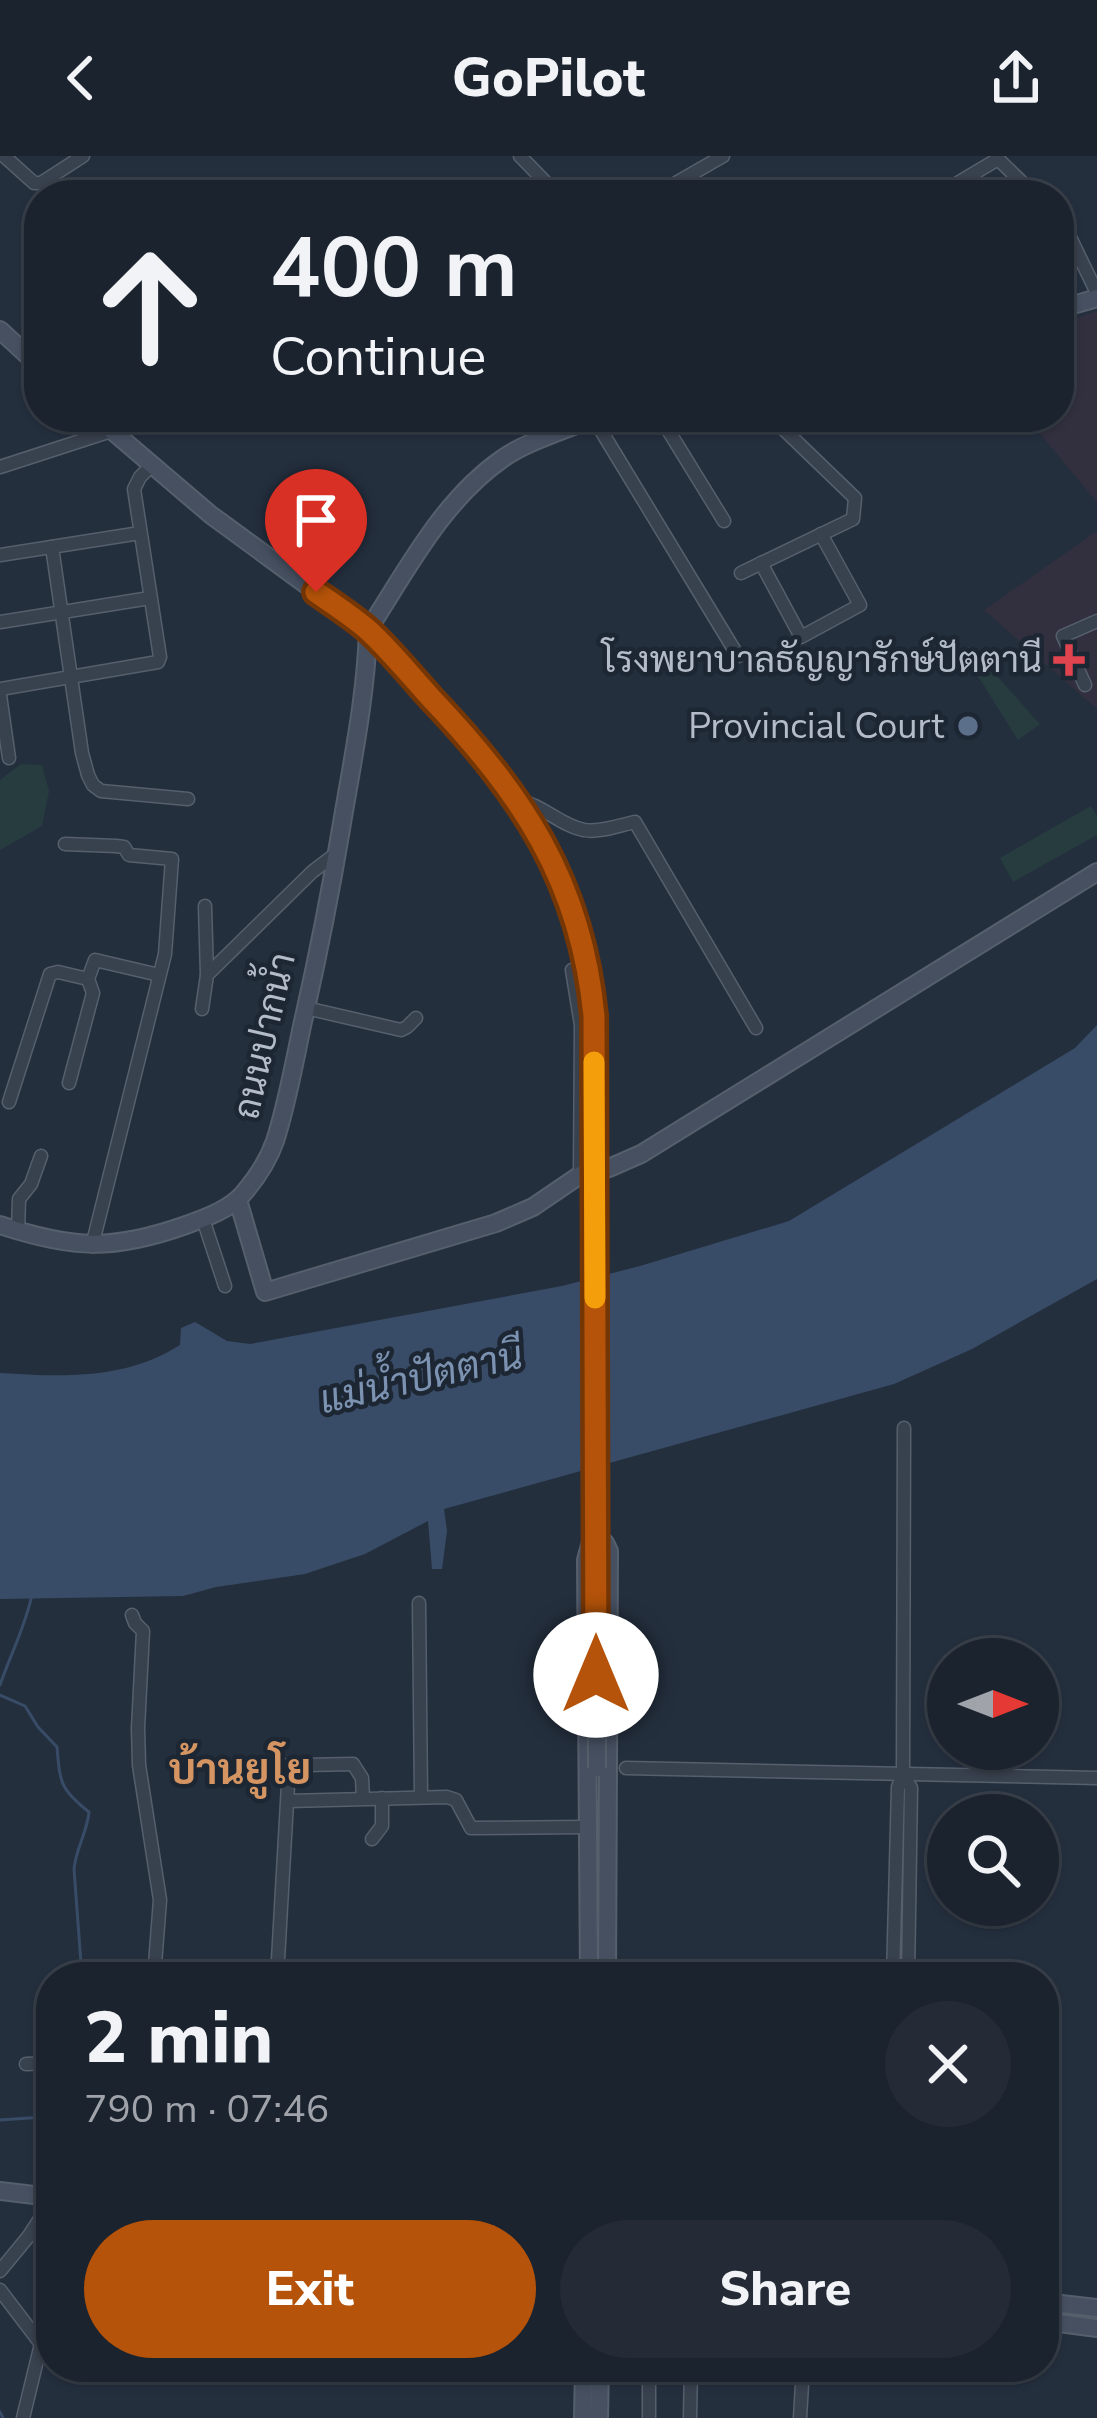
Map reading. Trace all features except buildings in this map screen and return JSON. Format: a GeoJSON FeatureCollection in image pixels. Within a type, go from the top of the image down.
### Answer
{"type":"FeatureCollection","features":[{"type":"Feature","properties":{"kind":"main road"},"geometry":{"type":"LineString","coordinates":[[0,330],[24,352]]}},
{"type":"Feature","properties":{"kind":"main road"},"geometry":{"type":"LineString","coordinates":[[113,432],[211,515],[368,630],[450,718],[518,800],[540,835],[558,872],[586,957],[594,1016],[597,1768],[603,1962]]}},
{"type":"Feature","properties":{"kind":"main road"},"geometry":{"type":"LineString","coordinates":[[368,630],[440,518],[463,493],[503,458],[563,432]]}},
{"type":"Feature","properties":{"kind":"main road","name":"ถนนปากน้ำ"},"geometry":{"type":"LineString","coordinates":[[9,1228],[92,1246],[152,1237],[203,1219],[238,1200],[260,1172],[275,1141],[338,853],[368,630]]}},
{"type":"Feature","properties":{"kind":"main road"},"geometry":{"type":"LineString","coordinates":[[238,1200],[265,1292],[496,1223],[533,1208],[580,1175],[641,1154],[1097,872]]}},
{"type":"Feature","properties":{"kind":"main road"},"geometry":{"type":"LineString","coordinates":[[589,1962],[586,1560],[591,1542],[600,1541],[608,1551],[603,1962]]}},
{"type":"Feature","properties":{"kind":"main road"},"geometry":{"type":"LineString","coordinates":[[0,2191],[36,2197]]}},
{"type":"Feature","properties":{"kind":"main road"},"geometry":{"type":"LineString","coordinates":[[1059,2304],[1097,2308]]}},
{"type":"Feature","properties":{"kind":"main road"},"geometry":{"type":"LineString","coordinates":[[1059,2323],[1097,2328]]}},
{"type":"Feature","properties":{"kind":"main road"},"geometry":{"type":"LineString","coordinates":[[583,2418],[584,2382]]}},
{"type":"Feature","properties":{"kind":"main road"},"geometry":{"type":"LineString","coordinates":[[599,2382],[599,2418]]}},
{"type":"Feature","properties":{"kind":"street"},"geometry":{"type":"LineString","coordinates":[[4,156],[30,180]]}},
{"type":"Feature","properties":{"kind":"street"},"geometry":{"type":"LineString","coordinates":[[46,180],[83,156]]}},
{"type":"Feature","properties":{"kind":"street"},"geometry":{"type":"LineString","coordinates":[[520,156],[543,180]]}},
{"type":"Feature","properties":{"kind":"street"},"geometry":{"type":"LineString","coordinates":[[681,180],[723,156]]}},
{"type":"Feature","properties":{"kind":"street"},"geometry":{"type":"LineString","coordinates":[[963,180],[998,159],[1020,180]]}},
{"type":"Feature","properties":{"kind":"street"},"geometry":{"type":"LineString","coordinates":[[1074,250],[1097,296]]}},
{"type":"Feature","properties":{"kind":"street"},"geometry":{"type":"LineString","coordinates":[[0,467],[105,432]]}},
{"type":"Feature","properties":{"kind":"street"},"geometry":{"type":"LineString","coordinates":[[604,432],[738,656]]}},
{"type":"Feature","properties":{"kind":"street"},"geometry":{"type":"LineString","coordinates":[[669,432],[724,520]]}},
{"type":"Feature","properties":{"kind":"street"},"geometry":{"type":"LineString","coordinates":[[741,573],[853,519],[855,498],[787,432]]}},
{"type":"Feature","properties":{"kind":"street"},"geometry":{"type":"LineString","coordinates":[[9,758],[0,692],[158,662],[134,489],[151,466]]}},
{"type":"Feature","properties":{"kind":"street"},"geometry":{"type":"LineString","coordinates":[[0,555],[140,533]]}},
{"type":"Feature","properties":{"kind":"street"},"geometry":{"type":"LineString","coordinates":[[761,563],[801,637],[860,605],[821,534]]}},
{"type":"Feature","properties":{"kind":"street"},"geometry":{"type":"LineString","coordinates":[[52,547],[82,753],[93,785],[101,791],[188,799]]}},
{"type":"Feature","properties":{"kind":"street"},"geometry":{"type":"LineString","coordinates":[[0,622],[150,598]]}},
{"type":"Feature","properties":{"kind":"street"},"geometry":{"type":"LineString","coordinates":[[1085,685],[1063,636],[1097,621]]}},
{"type":"Feature","properties":{"kind":"street"},"geometry":{"type":"LineString","coordinates":[[518,800],[535,803],[580,830],[635,821],[756,1028]]}},
{"type":"Feature","properties":{"kind":"street"},"geometry":{"type":"LineString","coordinates":[[65,844],[116,846],[130,856],[172,859],[165,954],[92,1246]]}},
{"type":"Feature","properties":{"kind":"street"},"geometry":{"type":"LineString","coordinates":[[207,975],[312,872],[338,853]]}},
{"type":"Feature","properties":{"kind":"street"},"geometry":{"type":"LineString","coordinates":[[202,1009],[207,975],[205,906]]}},
{"type":"Feature","properties":{"kind":"street"},"geometry":{"type":"LineString","coordinates":[[69,1083],[92,993],[88,979],[95,960],[159,975]]}},
{"type":"Feature","properties":{"kind":"street"},"geometry":{"type":"LineString","coordinates":[[572,970],[581,1025],[580,1175]]}},
{"type":"Feature","properties":{"kind":"street"},"geometry":{"type":"LineString","coordinates":[[9,1102],[50,974],[88,979]]}},
{"type":"Feature","properties":{"kind":"street"},"geometry":{"type":"LineString","coordinates":[[306,1008],[401,1030],[416,1018]]}},
{"type":"Feature","properties":{"kind":"street"},"geometry":{"type":"LineString","coordinates":[[9,1228],[40,1156]]}},
{"type":"Feature","properties":{"kind":"street"},"geometry":{"type":"LineString","coordinates":[[203,1219],[225,1286]]}},
{"type":"Feature","properties":{"kind":"street"},"geometry":{"type":"LineString","coordinates":[[893,1962],[898,1786],[903,1774],[904,1428]]}},
{"type":"Feature","properties":{"kind":"street"},"geometry":{"type":"LineString","coordinates":[[419,1603],[421,1797]]}},
{"type":"Feature","properties":{"kind":"street"},"geometry":{"type":"LineString","coordinates":[[132,1615],[143,1631],[139,1765],[160,1900],[155,1962]]}},
{"type":"Feature","properties":{"kind":"street"},"geometry":{"type":"LineString","coordinates":[[258,1766],[353,1764],[362,1778],[363,1798]]}},
{"type":"Feature","properties":{"kind":"street"},"geometry":{"type":"LineString","coordinates":[[278,1962],[289,1767]]}},
{"type":"Feature","properties":{"kind":"street"},"geometry":{"type":"LineString","coordinates":[[626,1768],[1097,1778]]}},
{"type":"Feature","properties":{"kind":"street"},"geometry":{"type":"LineString","coordinates":[[903,1774],[910,1788],[908,1962]]}},
{"type":"Feature","properties":{"kind":"street"},"geometry":{"type":"LineString","coordinates":[[372,1839],[382,1826],[382,1798]]}},
{"type":"Feature","properties":{"kind":"street"},"geometry":{"type":"LineString","coordinates":[[288,1801],[453,1798],[471,1828],[586,1827]]}},
{"type":"Feature","properties":{"kind":"street"},"geometry":{"type":"LineString","coordinates":[[26,2064],[36,2064]]}},
{"type":"Feature","properties":{"kind":"street"},"geometry":{"type":"LineString","coordinates":[[0,2271],[36,2223]]}},
{"type":"Feature","properties":{"kind":"street"},"geometry":{"type":"LineString","coordinates":[[0,2290],[36,2339]]}},
{"type":"Feature","properties":{"kind":"street"},"geometry":{"type":"LineString","coordinates":[[23,2418],[36,2361]]}},
{"type":"Feature","properties":{"kind":"street"},"geometry":{"type":"LineString","coordinates":[[649,2382],[649,2418]]}},
{"type":"Feature","properties":{"kind":"street"},"geometry":{"type":"LineString","coordinates":[[690,2418],[691,2382]]}},
{"type":"Feature","properties":{"kind":"street"},"geometry":{"type":"LineString","coordinates":[[800,2418],[802,2382]]}},
{"type":"Feature","properties":{"kind":"shaded area"},"geometry":{"type":"Polygon","coordinates":[[[1097,311],[1097,502],[1039,432],[1074,432],[1074,319],[1097,311]]]}},
{"type":"Feature","properties":{"kind":"shaded area","name":"โรงพยาบาลธัญญารักษ์ปัตตานี"},"geometry":{"type":"Polygon","coordinates":[[[1097,531],[1097,709],[984,610],[1097,531]]]}},
{"type":"Feature","properties":{"kind":"green space"},"geometry":{"type":"Polygon","coordinates":[[[967,647],[1040,724],[1018,740],[974,670],[968,673],[962,664],[948,673],[942,663],[967,647]]]}},
{"type":"Feature","properties":{"kind":"green space"},"geometry":{"type":"Polygon","coordinates":[[[21,764],[42,765],[49,791],[42,826],[0,850],[0,780],[21,764]]]}},
{"type":"Feature","properties":{"kind":"green space"},"geometry":{"type":"Polygon","coordinates":[[[1091,806],[1097,816],[1097,835],[1013,882],[1000,858],[1091,806]]]}},
{"type":"Feature","properties":{"kind":"water","name":"แม่น้ำปัตตานี"},"geometry":{"type":"Polygon","coordinates":[[[1097,1025],[1097,1279],[972,1349],[894,1384],[444,1509],[447,1531],[442,1569],[432,1569],[428,1521],[365,1554],[305,1574],[183,1596],[0,1599],[0,1373],[93,1374],[138,1365],[180,1345],[181,1328],[195,1322],[227,1341],[250,1344],[562,1286],[789,1221],[1075,1048],[1097,1025]]]}},
{"type":"Feature","properties":{"kind":"waterway"},"geometry":{"type":"LineString","coordinates":[[0,1685],[31,1599]]}},
{"type":"Feature","properties":{"kind":"waterway"},"geometry":{"type":"LineString","coordinates":[[0,1695],[25,1706],[57,1747],[63,1784],[89,1812],[74,1869],[81,1962]]}},
{"type":"Feature","properties":{"kind":"waterway"},"geometry":{"type":"LineString","coordinates":[[0,2120],[36,2118]]}},
{"type":"Feature","properties":{"kind":"waterway"},"geometry":{"type":"LineString","coordinates":[[0,2412],[3,2418]]}},
{"type":"Feature","properties":{"kind":"slow traffic"},"geometry":{"type":"LineString","coordinates":[[594,1062],[595,1298]]}},
{"type":"Feature","properties":{"kind":"place","name":"โรงพยาบาลธัญญารักษ์ปัตตานี"},"geometry":{"type":"Point","coordinates":[1069,660]}},
{"type":"Feature","properties":{"kind":"place","name":"Provincial Court"},"geometry":{"type":"Point","coordinates":[968,726]}},
{"type":"Feature","properties":{"kind":"district","name":"บ้านยูโย"},"geometry":{"type":"Point","coordinates":[240,1770]}},
{"type":"Feature","properties":{"kind":"route"},"geometry":{"type":"LineString","coordinates":[[316,592],[368,630],[518,800],[558,872],[586,957],[594,1016],[596,1675]]}}]}
